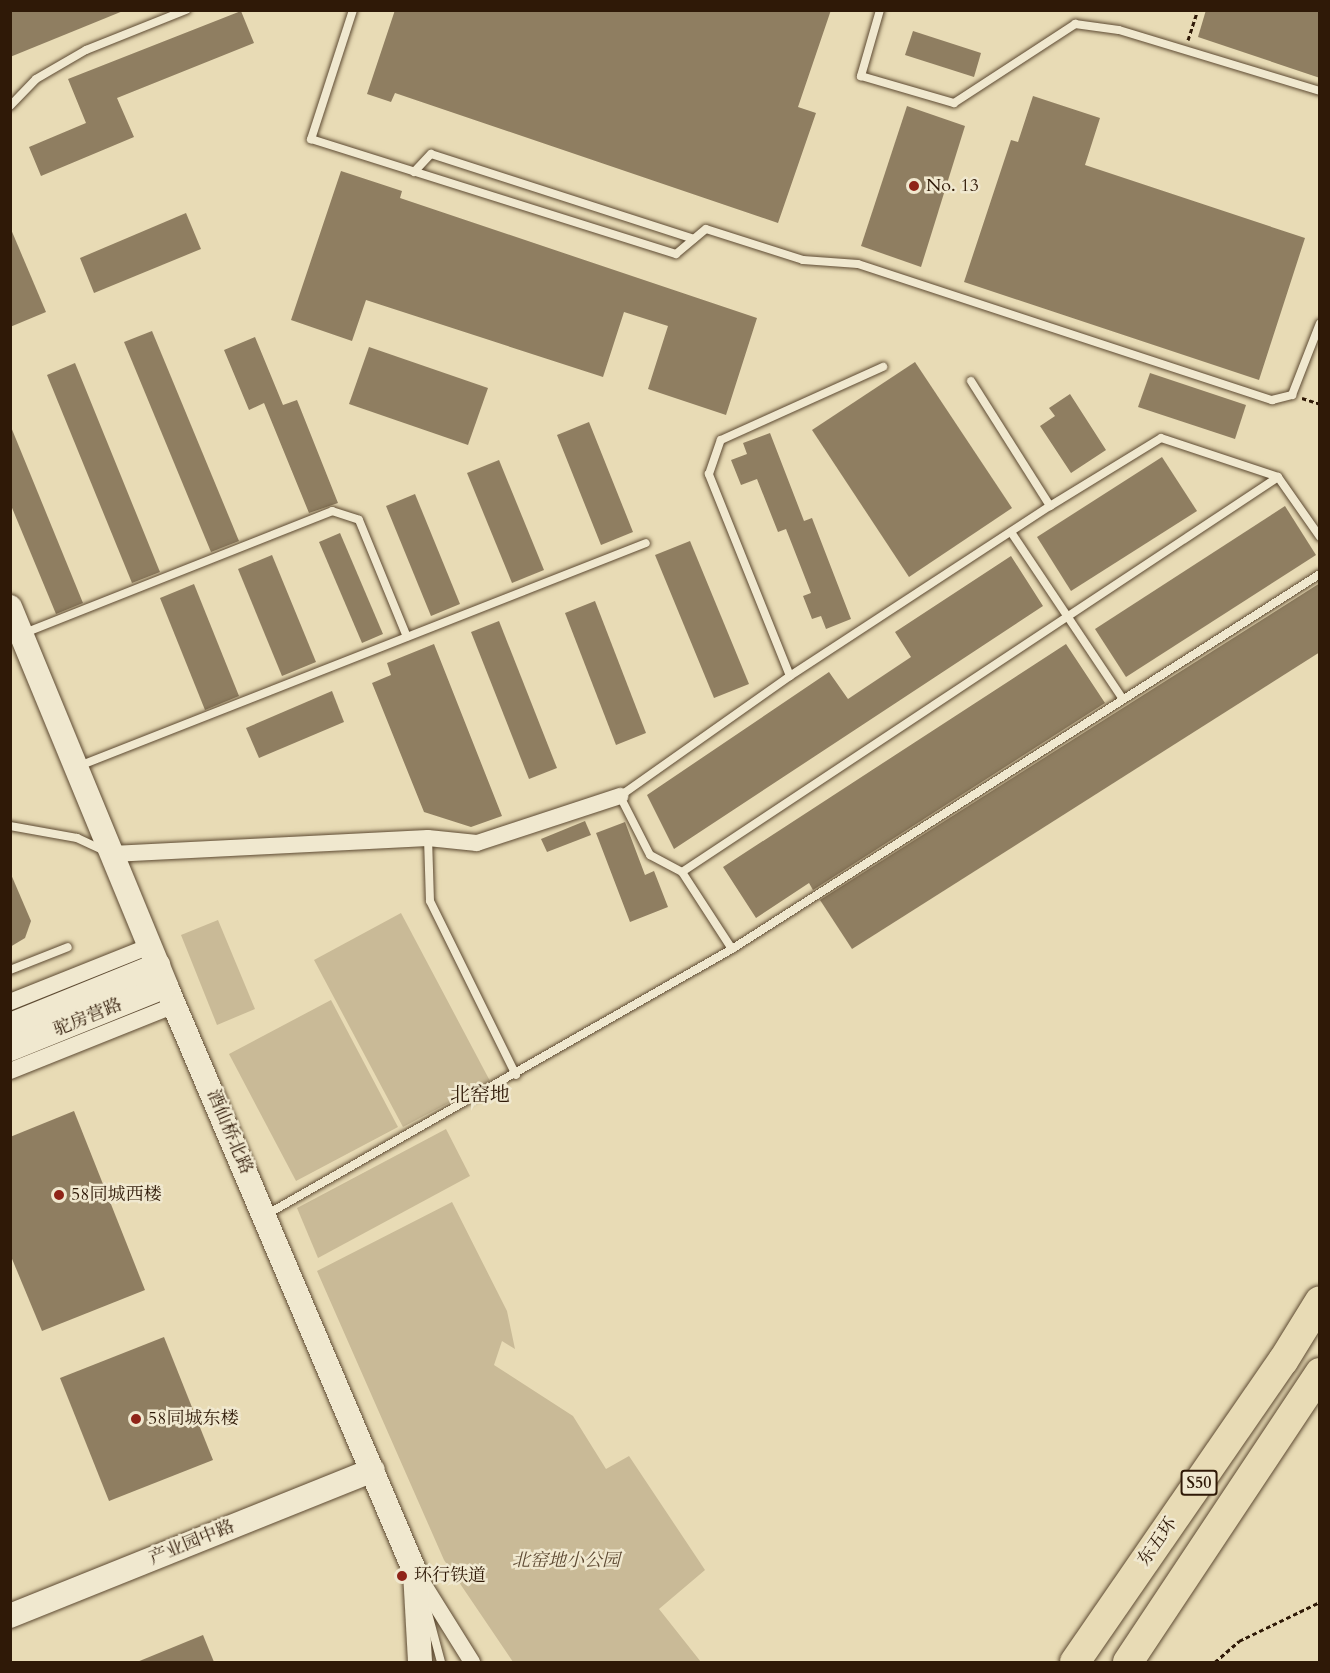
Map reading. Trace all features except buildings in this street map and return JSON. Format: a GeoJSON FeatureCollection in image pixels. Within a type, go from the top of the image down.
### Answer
{"type":"FeatureCollection","features":[{"type":"Feature","properties":{"kind":"highway","name":"东五环"},"geometry":{"type":"LineString","coordinates":[[1075,1662],[1283,1360],[1320,1301]]}},
{"type":"Feature","properties":{"kind":"highway","name":"S50"},"geometry":{"type":"LineString","coordinates":[[1128,1662],[1320,1373]]}},
{"type":"Feature","properties":{"kind":"street","name":"酒仙桥北路"},"geometry":{"type":"LineString","coordinates":[[10,607],[162,975],[416,1572],[420,1662]]}},
{"type":"Feature","properties":{"kind":"street"},"geometry":{"type":"LineString","coordinates":[[112,854],[428,838],[477,843],[620,796]]}},
{"type":"Feature","properties":{"kind":"street"},"geometry":{"type":"LineString","coordinates":[[10,1002],[162,975]]}},
{"type":"Feature","properties":{"kind":"street"},"geometry":{"type":"LineString","coordinates":[[10,1071],[162,975]]}},
{"type":"Feature","properties":{"kind":"street","name":"驼房营路"},"geometry":{"type":"LineString","coordinates":[[10,1025],[162,975]]}},
{"type":"Feature","properties":{"kind":"street","name":"驼房营路"},"geometry":{"type":"LineString","coordinates":[[10,1049],[162,975]]}},
{"type":"Feature","properties":{"kind":"street","name":"产业园中路"},"geometry":{"type":"LineString","coordinates":[[10,1616],[373,1470]]}},
{"type":"Feature","properties":{"kind":"street"},"geometry":{"type":"LineString","coordinates":[[416,1572],[472,1662]]}},
{"type":"Feature","properties":{"kind":"lane"},"geometry":{"type":"LineString","coordinates":[[10,106],[36,79],[86,50],[186,10]]}},
{"type":"Feature","properties":{"kind":"lane"},"geometry":{"type":"LineString","coordinates":[[353,10],[311,139],[676,254],[706,229],[803,260],[858,264],[1272,400],[1292,395],[1320,323]]}},
{"type":"Feature","properties":{"kind":"lane"},"geometry":{"type":"LineString","coordinates":[[880,10],[861,76],[954,103],[1075,24],[1119,30],[1320,91]]}},
{"type":"Feature","properties":{"kind":"lane"},"geometry":{"type":"LineString","coordinates":[[414,172],[431,154],[694,239]]}},
{"type":"Feature","properties":{"kind":"lane"},"geometry":{"type":"LineString","coordinates":[[790,676],[709,474],[721,440],[883,367]]}},
{"type":"Feature","properties":{"kind":"lane"},"geometry":{"type":"LineString","coordinates":[[971,381],[1050,506]]}},
{"type":"Feature","properties":{"kind":"lane"},"geometry":{"type":"LineString","coordinates":[[732,949],[682,872],[650,855],[620,796],[790,676],[1050,506],[1161,438],[1278,477],[1320,537]]}},
{"type":"Feature","properties":{"kind":"lane"},"geometry":{"type":"LineString","coordinates":[[682,872],[1278,477]]}},
{"type":"Feature","properties":{"kind":"lane"},"geometry":{"type":"LineString","coordinates":[[22,634],[332,511],[359,520],[407,637]]}},
{"type":"Feature","properties":{"kind":"lane"},"geometry":{"type":"LineString","coordinates":[[1011,532],[1124,699]]}},
{"type":"Feature","properties":{"kind":"lane"},"geometry":{"type":"LineString","coordinates":[[76,768],[646,543]]}},
{"type":"Feature","properties":{"kind":"lane"},"geometry":{"type":"LineString","coordinates":[[264,1216],[516,1075],[732,949],[1320,574]]}},
{"type":"Feature","properties":{"kind":"lane"},"geometry":{"type":"LineString","coordinates":[[10,826],[77,838],[112,854]]}},
{"type":"Feature","properties":{"kind":"lane"},"geometry":{"type":"LineString","coordinates":[[428,838],[430,901],[516,1075]]}},
{"type":"Feature","properties":{"kind":"lane"},"geometry":{"type":"LineString","coordinates":[[10,969],[68,947]]}},
{"type":"Feature","properties":{"kind":"lane"},"geometry":{"type":"LineString","coordinates":[[416,1572],[441,1662]]}},
{"type":"Feature","properties":{"kind":"path"},"geometry":{"type":"LineString","coordinates":[[1186,49],[1198,10]]}},
{"type":"Feature","properties":{"kind":"path"},"geometry":{"type":"LineString","coordinates":[[1292,395],[1320,404]]}},
{"type":"Feature","properties":{"kind":"path"},"geometry":{"type":"LineString","coordinates":[[1215,1662],[1239,1641],[1320,1602]]}},
{"type":"Feature","properties":{"kind":"green space"},"geometry":{"type":"Polygon","coordinates":[[[401,913],[490,1081],[403,1127],[314,960],[401,913]]]}},
{"type":"Feature","properties":{"kind":"green space"},"geometry":{"type":"Polygon","coordinates":[[[218,920],[255,1009],[217,1025],[181,935],[218,920]]]}},
{"type":"Feature","properties":{"kind":"green space"},"geometry":{"type":"Polygon","coordinates":[[[331,1000],[398,1127],[296,1181],[229,1054],[331,1000]]]}},
{"type":"Feature","properties":{"kind":"green space"},"geometry":{"type":"Polygon","coordinates":[[[446,1129],[470,1176],[318,1258],[297,1208],[446,1129]]]}},
{"type":"Feature","properties":{"kind":"green space","name":"北窑地小公园"},"geometry":{"type":"Polygon","coordinates":[[[452,1202],[507,1311],[515,1349],[502,1341],[494,1365],[573,1416],[606,1469],[629,1456],[705,1570],[659,1609],[701,1662],[513,1662],[444,1560],[317,1271],[452,1202]]]}},
{"type":"Feature","properties":{"kind":"place","name":"No. 13"},"geometry":{"type":"Point","coordinates":[914,186]}},
{"type":"Feature","properties":{"kind":"place","name":"58同城西楼"},"geometry":{"type":"Point","coordinates":[59,1195]}},
{"type":"Feature","properties":{"kind":"place","name":"58同城东楼"},"geometry":{"type":"Point","coordinates":[136,1419]}},
{"type":"Feature","properties":{"kind":"place","name":"环行铁道"},"geometry":{"type":"Point","coordinates":[402,1576]}},
{"type":"Feature","properties":{"kind":"district","name":"北窑地"},"geometry":{"type":"Point","coordinates":[480,1094]}}]}
